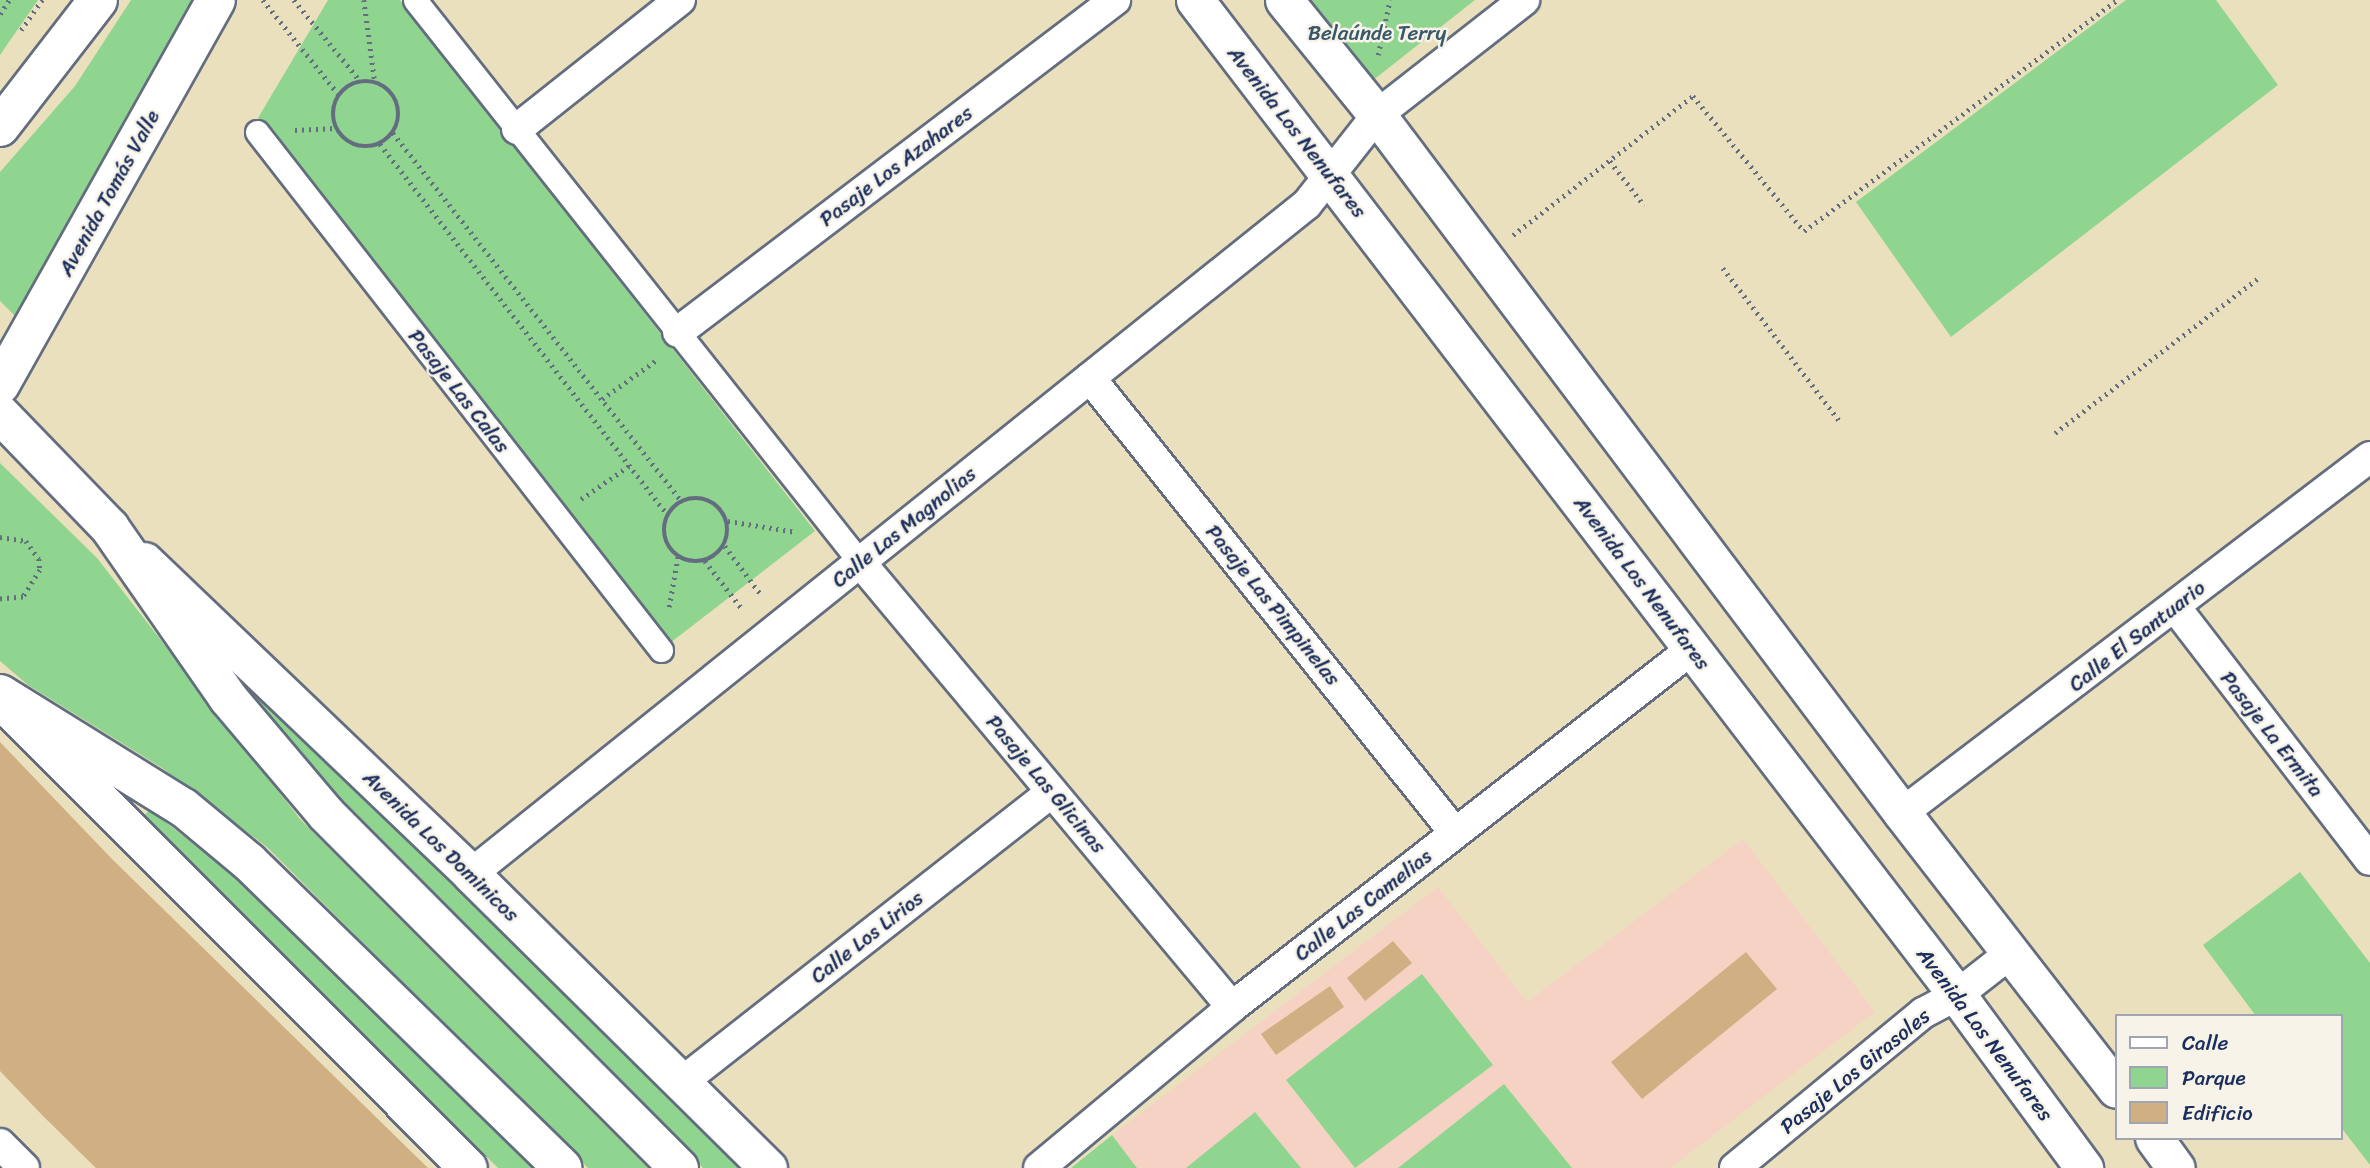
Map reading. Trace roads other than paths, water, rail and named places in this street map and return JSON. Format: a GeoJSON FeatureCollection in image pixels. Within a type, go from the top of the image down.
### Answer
{"type":"FeatureCollection","features":[{"type":"Feature","properties":{"kind":"main road"},"geometry":{"type":"LineString","coordinates":[[0,127],[97,0]]}},
{"type":"Feature","properties":{"kind":"main road","name":"Avenida Tomás Valle"},"geometry":{"type":"LineString","coordinates":[[0,384],[216,0]]}},
{"type":"Feature","properties":{"kind":"main road","name":"Avenida Los Dominicos"},"geometry":{"type":"LineString","coordinates":[[0,414],[110,528],[229,698],[326,814],[679,1168]]}},
{"type":"Feature","properties":{"kind":"main road"},"geometry":{"type":"LineString","coordinates":[[0,697],[184,808],[249,862],[562,1168]]}},
{"type":"Feature","properties":{"kind":"street"},"geometry":{"type":"LineString","coordinates":[[415,0],[860,562]]}},
{"type":"Feature","properties":{"kind":"street"},"geometry":{"type":"LineString","coordinates":[[517,129],[680,0]]}},
{"type":"Feature","properties":{"kind":"street","name":"Pasaje Los Azahares"},"geometry":{"type":"LineString","coordinates":[[681,337],[1115,0]]}},
{"type":"Feature","properties":{"kind":"street","name":"Avenida Los Nenufares"},"geometry":{"type":"LineString","coordinates":[[1195,0],[1957,995],[2084,1168]]}},
{"type":"Feature","properties":{"kind":"street"},"geometry":{"type":"LineString","coordinates":[[1284,0],[1377,115],[1902,813],[2114,1086]]}},
{"type":"Feature","properties":{"kind":"street","name":"Calle Las Magnolias"},"geometry":{"type":"LineString","coordinates":[[471,874],[1307,204],[1377,115],[1524,0]]}},
{"type":"Feature","properties":{"kind":"street","name":"Pasaje Las Calas"},"geometry":{"type":"LineString","coordinates":[[257,132],[661,650]]}},
{"type":"Feature","properties":{"kind":"street","name":"Pasaje Las Pimpinelas"},"geometry":{"type":"LineString","coordinates":[[1090,378],[1455,833]]}},
{"type":"Feature","properties":{"kind":"street","name":"Calle El Santuario"},"geometry":{"type":"LineString","coordinates":[[1902,813],[2370,457]]}},
{"type":"Feature","properties":{"kind":"street","name":"Avenida Los Dominicos"},"geometry":{"type":"LineString","coordinates":[[110,528],[471,874],[768,1168]]}},
{"type":"Feature","properties":{"kind":"street","name":"Pasaje Las Glicinas"},"geometry":{"type":"LineString","coordinates":[[860,562],[1232,1007]]}},
{"type":"Feature","properties":{"kind":"street","name":"Pasaje La Ermita"},"geometry":{"type":"LineString","coordinates":[[2175,607],[2370,860]]}},
{"type":"Feature","properties":{"kind":"street","name":"Calle Las Camelias"},"geometry":{"type":"LineString","coordinates":[[1039,1168],[1232,1007],[1692,649]]}},
{"type":"Feature","properties":{"kind":"street"},"geometry":{"type":"LineString","coordinates":[[0,697],[468,1168]]}},
{"type":"Feature","properties":{"kind":"street","name":"Calle Los Lirios"},"geometry":{"type":"LineString","coordinates":[[682,1082],[1052,792]]}},
{"type":"Feature","properties":{"kind":"street","name":"Pasaje Los Girasoles"},"geometry":{"type":"LineString","coordinates":[[1735,1168],[1923,1013],[1957,995],[2012,952]]}},
{"type":"Feature","properties":{"kind":"street"},"geometry":{"type":"LineString","coordinates":[[2155,1140],[2176,1168]]}},
{"type":"Feature","properties":{"kind":"street"},"geometry":{"type":"LineString","coordinates":[[0,1144],[24,1168]]}},
{"type":"Feature","properties":{"kind":"park label","name":"Belaúnde Terry"},"geometry":{"type":"Point","coordinates":[1377,33]}}]}
